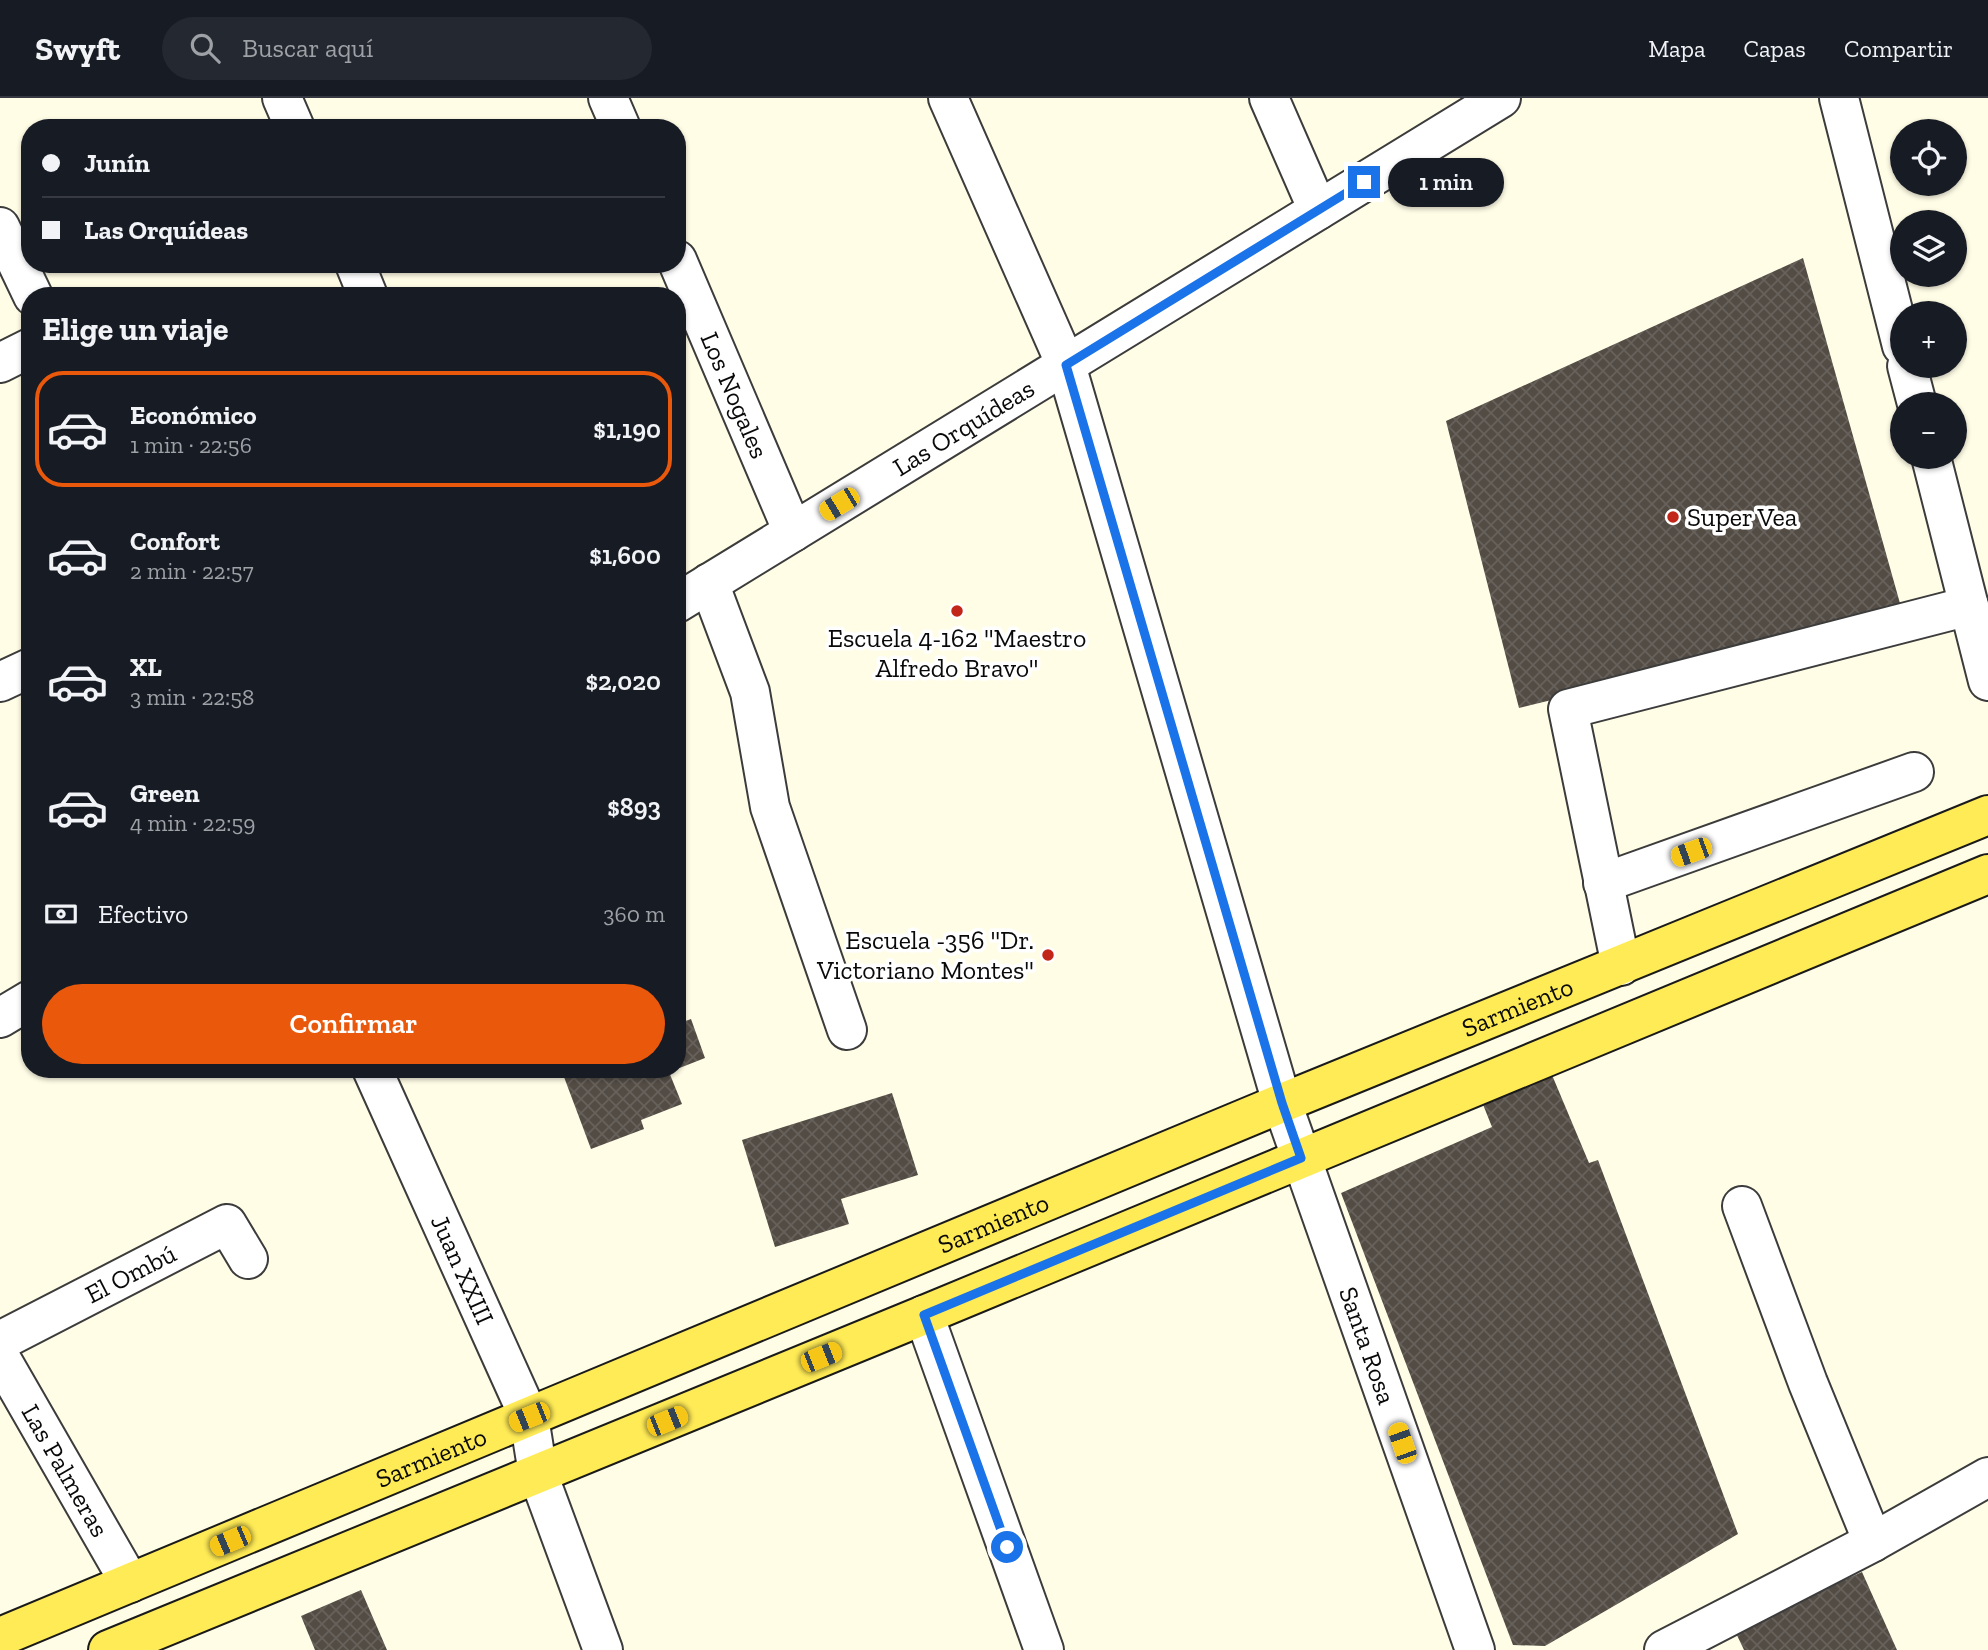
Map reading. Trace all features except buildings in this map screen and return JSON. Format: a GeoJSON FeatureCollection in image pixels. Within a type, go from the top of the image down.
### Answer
{"type":"FeatureCollection","features":[{"type":"Feature","properties":{"kind":"main road","name":"Sarmiento"},"geometry":{"type":"LineString","coordinates":[[0,1637],[1282,1103],[1988,815]]}},
{"type":"Feature","properties":{"kind":"main road","name":"Sarmiento"},"geometry":{"type":"LineString","coordinates":[[108,1650],[1988,874]]}},
{"type":"Feature","properties":{"kind":"street"},"geometry":{"type":"LineString","coordinates":[[282,98],[291,119]]}},
{"type":"Feature","properties":{"kind":"street"},"geometry":{"type":"LineString","coordinates":[[608,98],[617,119]]}},
{"type":"Feature","properties":{"kind":"street","name":"Santa Rosa"},"geometry":{"type":"LineString","coordinates":[[948,98],[1066,365],[1282,1103],[1475,1650]]}},
{"type":"Feature","properties":{"kind":"street"},"geometry":{"type":"LineString","coordinates":[[1269,98],[1318,210]]}},
{"type":"Feature","properties":{"kind":"street","name":"Las Orquídeas"},"geometry":{"type":"LineString","coordinates":[[693,593],[1501,98]]}},
{"type":"Feature","properties":{"kind":"street"},"geometry":{"type":"LineString","coordinates":[[1839,98],[1891,301]]}},
{"type":"Feature","properties":{"kind":"street"},"geometry":{"type":"LineString","coordinates":[[0,227],[21,271]]}},
{"type":"Feature","properties":{"kind":"street","name":"Los Nogales"},"geometry":{"type":"LineString","coordinates":[[683,273],[793,531]]}},
{"type":"Feature","properties":{"kind":"street"},"geometry":{"type":"LineString","coordinates":[[0,363],[21,352]]}},
{"type":"Feature","properties":{"kind":"street"},"geometry":{"type":"LineString","coordinates":[[1934,469],[1988,681]]}},
{"type":"Feature","properties":{"kind":"street"},"geometry":{"type":"LineString","coordinates":[[693,593],[750,692],[770,807],[847,1030]]}},
{"type":"Feature","properties":{"kind":"street"},"geometry":{"type":"LineString","coordinates":[[1621,966],[1567,709],[1969,606]]}},
{"type":"Feature","properties":{"kind":"street"},"geometry":{"type":"LineString","coordinates":[[0,682],[21,672]]}},
{"type":"Feature","properties":{"kind":"street"},"geometry":{"type":"LineString","coordinates":[[1603,883],[1913,772]]}},
{"type":"Feature","properties":{"kind":"street"},"geometry":{"type":"LineString","coordinates":[[0,1018],[21,1005]]}},
{"type":"Feature","properties":{"kind":"street","name":"Juan XXIII"},"geometry":{"type":"LineString","coordinates":[[376,1078],[529,1417],[538,1474],[603,1650]]}},
{"type":"Feature","properties":{"kind":"street"},"geometry":{"type":"LineString","coordinates":[[1742,1206],[1808,1383],[1873,1542]]}},
{"type":"Feature","properties":{"kind":"street","name":"El Ombú"},"geometry":{"type":"LineString","coordinates":[[0,1341],[227,1224],[248,1259]]}},
{"type":"Feature","properties":{"kind":"street"},"geometry":{"type":"LineString","coordinates":[[924,1315],[1044,1650]]}},
{"type":"Feature","properties":{"kind":"street","name":"Las Palmeras"},"geometry":{"type":"LineString","coordinates":[[0,1357],[130,1583]]}},
{"type":"Feature","properties":{"kind":"street"},"geometry":{"type":"LineString","coordinates":[[1664,1650],[1873,1542],[1988,1477]]}},
{"type":"Feature","properties":{"kind":"place","name":"Super Vea"},"geometry":{"type":"Point","coordinates":[1673,517]}},
{"type":"Feature","properties":{"kind":"place","name":"Escuela 4-162 \"Maestro Alfredo Bravo\""},"geometry":{"type":"Point","coordinates":[957,611]}},
{"type":"Feature","properties":{"kind":"place","name":"Escuela -356 \"Dr. Victoriano Montes\""},"geometry":{"type":"Point","coordinates":[1048,955]}},
{"type":"Feature","properties":{"kind":"route"},"geometry":{"type":"LineString","coordinates":[[1007,1547],[924,1315],[1301,1158],[1282,1103],[1066,365],[1364,182]]}}]}
